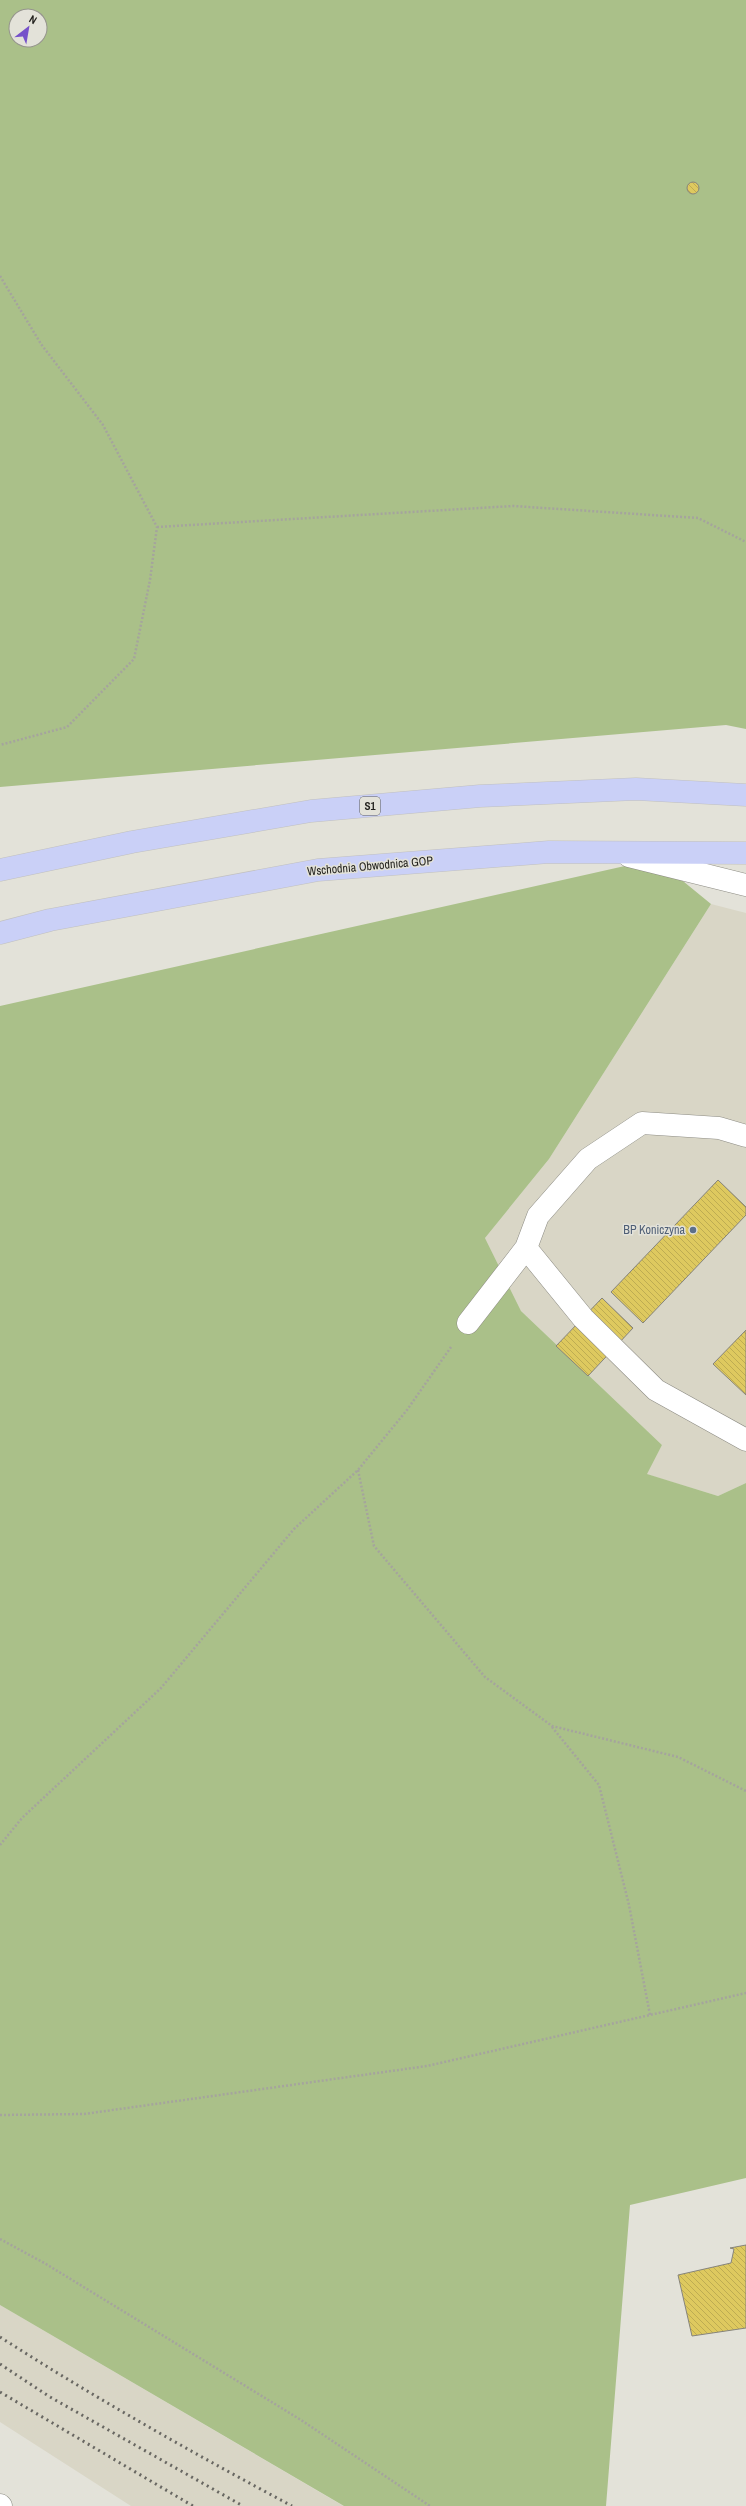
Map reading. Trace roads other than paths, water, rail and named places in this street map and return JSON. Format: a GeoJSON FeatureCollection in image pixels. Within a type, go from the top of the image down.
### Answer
{"type":"FeatureCollection","features":[{"type":"Feature","properties":{"kind":"highway","name":"S1"},"geometry":{"type":"LineString","coordinates":[[0,870],[132,842],[311,811],[480,796],[636,789],[746,795]]}},
{"type":"Feature","properties":{"kind":"highway","name":"Wschodnia Obwodnica GOP"},"geometry":{"type":"LineString","coordinates":[[0,933],[50,920],[318,870],[548,852],[746,853]]}},
{"type":"Feature","properties":{"kind":"lane"},"geometry":{"type":"LineString","coordinates":[[614,853],[746,885]]}},
{"type":"Feature","properties":{"kind":"lane"},"geometry":{"type":"LineString","coordinates":[[468,1323],[526,1248],[538,1216],[588,1159],[642,1124],[719,1128],[746,1136]]}},
{"type":"Feature","properties":{"kind":"lane"},"geometry":{"type":"LineString","coordinates":[[526,1248],[584,1318],[656,1390],[746,1440]]}},
{"type":"Feature","properties":{"kind":"railway"},"geometry":{"type":"LineString","coordinates":[[0,2337],[72,2382],[144,2424],[292,2506]]}},
{"type":"Feature","properties":{"kind":"railway"},"geometry":{"type":"LineString","coordinates":[[0,2364],[50,2397],[243,2506]]}},
{"type":"Feature","properties":{"kind":"railway"},"geometry":{"type":"LineString","coordinates":[[0,2392],[193,2506]]}},
{"type":"Feature","properties":{"kind":"place","name":"BP Koniczyna"},"geometry":{"type":"Point","coordinates":[693,1230]}}]}
